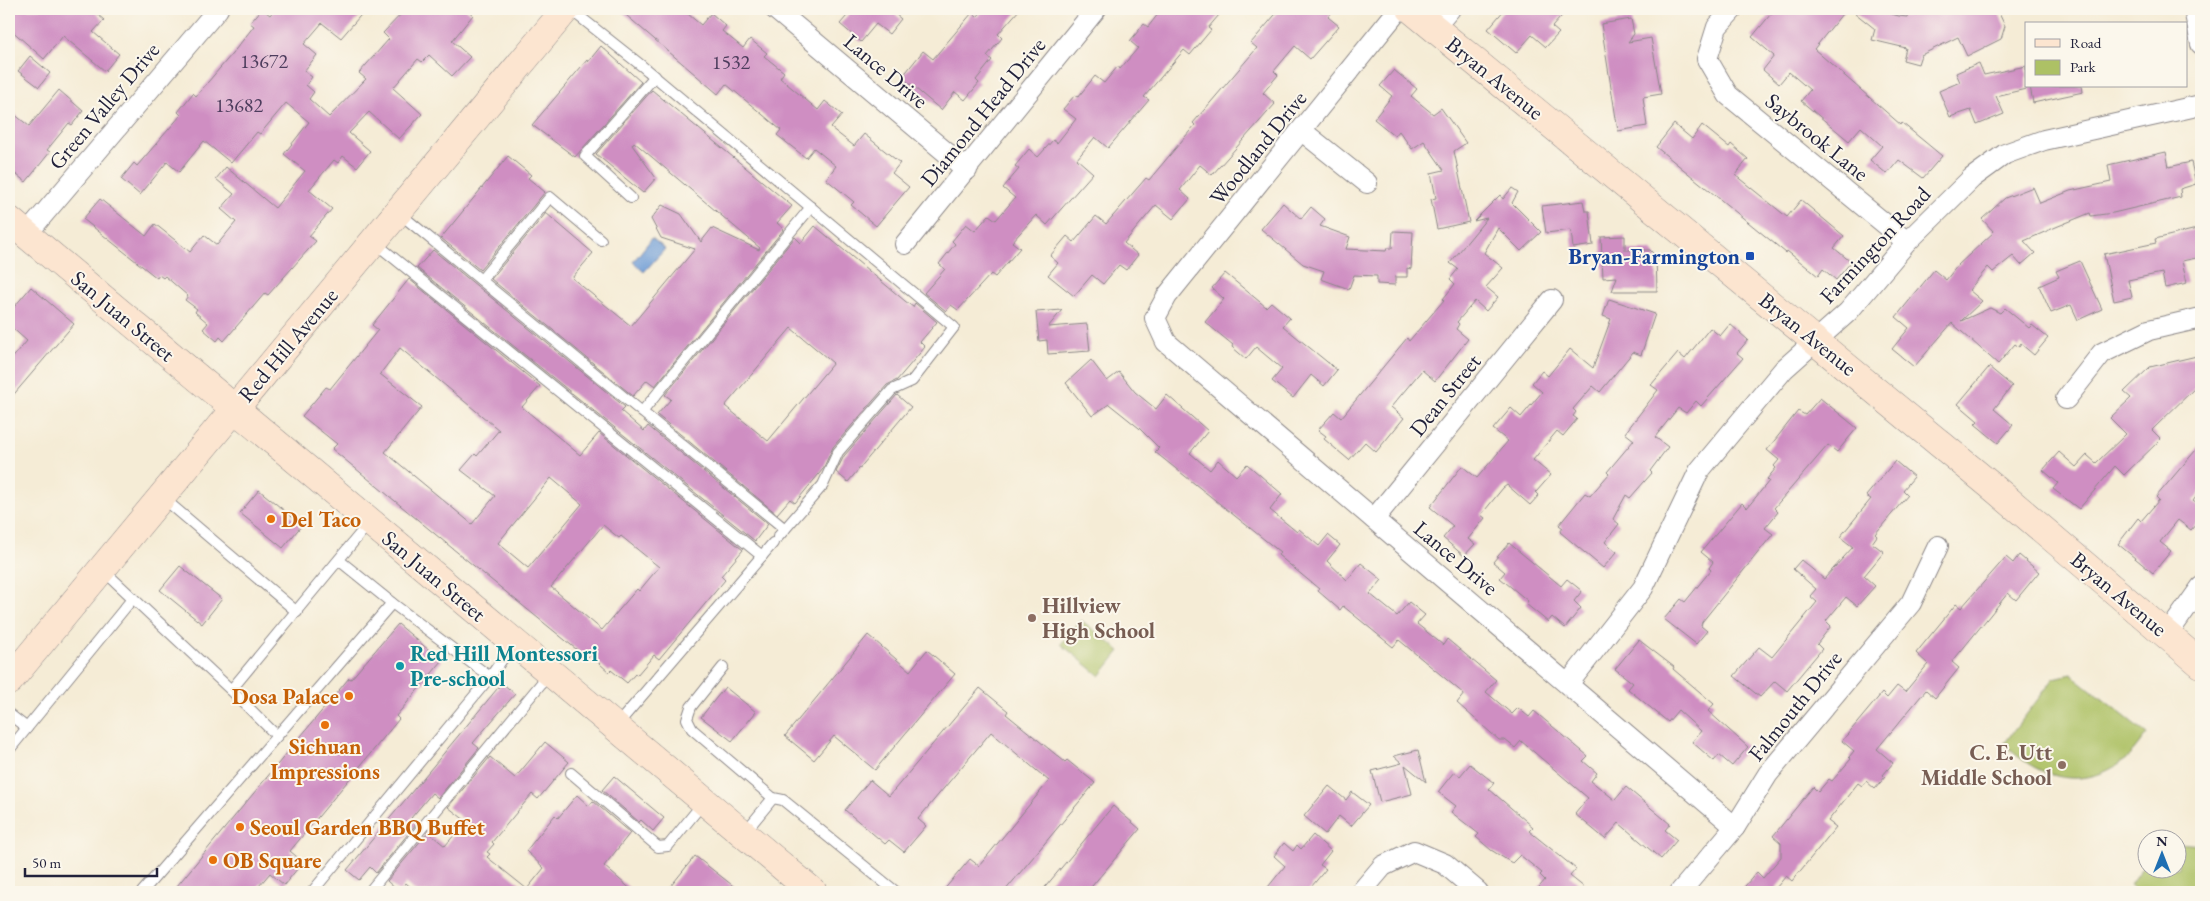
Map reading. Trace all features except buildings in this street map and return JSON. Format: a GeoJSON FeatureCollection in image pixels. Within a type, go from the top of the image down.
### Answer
{"type":"FeatureCollection","features":[{"type":"Feature","properties":{"kind":"main road","name":"Red Hill Avenue"},"geometry":{"type":"LineString","coordinates":[[9,681],[103,570],[162,496],[566,9]]}},
{"type":"Feature","properties":{"kind":"main road","name":"Bryan Avenue"},"geometry":{"type":"LineString","coordinates":[[1411,9],[1442,18],[1816,341],[1995,488],[2201,664]]}},
{"type":"Feature","properties":{"kind":"main road","name":"San Juan Street"},"geometry":{"type":"LineString","coordinates":[[18,228],[813,892]]}},
{"type":"Feature","properties":{"kind":"street","name":"Green Valley Drive"},"geometry":{"type":"LineString","coordinates":[[18,228],[218,9]]}},
{"type":"Feature","properties":{"kind":"street","name":"Lance Drive"},"geometry":{"type":"LineString","coordinates":[[776,9],[967,170]]}},
{"type":"Feature","properties":{"kind":"street","name":"Diamond Head Drive"},"geometry":{"type":"LineString","coordinates":[[905,244],[1096,9]]}},
{"type":"Feature","properties":{"kind":"street","name":"Woodland Drive"},"geometry":{"type":"LineString","coordinates":[[1154,318],[1167,296],[1399,9]]}},
{"type":"Feature","properties":{"kind":"street","name":"Saybrook Lane"},"geometry":{"type":"LineString","coordinates":[[1733,9],[1717,27],[1707,59],[1728,95],[1907,242]]}},
{"type":"Feature","properties":{"kind":"street"},"geometry":{"type":"LineString","coordinates":[[2194,9],[2201,44]]}},
{"type":"Feature","properties":{"kind":"street","name":"Farmington Road"},"geometry":{"type":"LineString","coordinates":[[1568,684],[1643,588],[1699,471],[1784,369],[1848,312],[1907,242],[1972,178],[2005,154],[2044,140],[2201,105]]}},
{"type":"Feature","properties":{"kind":"street"},"geometry":{"type":"LineString","coordinates":[[1302,131],[1367,183]]}},
{"type":"Feature","properties":{"kind":"street","name":"Dean Street"},"geometry":{"type":"LineString","coordinates":[[1374,519],[1552,300]]}},
{"type":"Feature","properties":{"kind":"street","name":"Lance Drive"},"geometry":{"type":"LineString","coordinates":[[1154,318],[1166,342],[1736,827]]}},
{"type":"Feature","properties":{"kind":"street"},"geometry":{"type":"LineString","coordinates":[[2066,399],[2102,353],[2149,330],[2201,318]]}},
{"type":"Feature","properties":{"kind":"street","name":"Falmouth Drive"},"geometry":{"type":"LineString","coordinates":[[1680,892],[1736,827],[1768,774],[1911,603],[1938,546]]}},
{"type":"Feature","properties":{"kind":"street"},"geometry":{"type":"LineString","coordinates":[[2166,635],[2201,587]]}},
{"type":"Feature","properties":{"kind":"street"},"geometry":{"type":"LineString","coordinates":[[1361,892],[1383,866],[1414,850],[1445,864],[1478,892]]}},
{"type":"Feature","properties":{"kind":"lane"},"geometry":{"type":"LineString","coordinates":[[570,9],[655,76],[954,327],[912,381],[892,390],[838,452],[823,485],[615,727]]}},
{"type":"Feature","properties":{"kind":"lane"},"geometry":{"type":"LineString","coordinates":[[631,198],[585,156],[655,76]]}},
{"type":"Feature","properties":{"kind":"lane"},"geometry":{"type":"LineString","coordinates":[[481,280],[550,198],[601,240]]}},
{"type":"Feature","properties":{"kind":"lane"},"geometry":{"type":"LineString","coordinates":[[642,412],[811,207]]}},
{"type":"Feature","properties":{"kind":"lane"},"geometry":{"type":"LineString","coordinates":[[398,212],[642,412],[779,536]]}},
{"type":"Feature","properties":{"kind":"lane"},"geometry":{"type":"LineString","coordinates":[[374,241],[762,556]]}},
{"type":"Feature","properties":{"kind":"lane"},"geometry":{"type":"LineString","coordinates":[[162,496],[297,612]]}},
{"type":"Feature","properties":{"kind":"lane"},"geometry":{"type":"LineString","coordinates":[[231,690],[340,561],[370,522]]}},
{"type":"Feature","properties":{"kind":"lane"},"geometry":{"type":"LineString","coordinates":[[340,561],[490,677]]}},
{"type":"Feature","properties":{"kind":"lane"},"geometry":{"type":"LineString","coordinates":[[103,570],[231,690],[277,736]]}},
{"type":"Feature","properties":{"kind":"lane"},"geometry":{"type":"LineString","coordinates":[[9,750],[132,598]]}},
{"type":"Feature","properties":{"kind":"lane"},"geometry":{"type":"LineString","coordinates":[[142,892],[392,603]]}},
{"type":"Feature","properties":{"kind":"lane"},"geometry":{"type":"LineString","coordinates":[[312,892],[490,677],[514,643]]}},
{"type":"Feature","properties":{"kind":"lane"},"geometry":{"type":"LineString","coordinates":[[723,667],[691,707],[686,719],[692,730],[774,798],[783,800],[896,892]]}},
{"type":"Feature","properties":{"kind":"lane"},"geometry":{"type":"LineString","coordinates":[[369,892],[550,673]]}},
{"type":"Feature","properties":{"kind":"lane"},"geometry":{"type":"LineString","coordinates":[[9,714],[27,728]]}},
{"type":"Feature","properties":{"kind":"lane"},"geometry":{"type":"LineString","coordinates":[[571,774],[658,847],[668,846],[705,801]]}},
{"type":"Feature","properties":{"kind":"lane"},"geometry":{"type":"LineString","coordinates":[[744,834],[774,798]]}},
{"type":"Feature","properties":{"kind":"green space"},"geometry":{"type":"Polygon","coordinates":[[[1081,620],[1120,651],[1100,676],[1061,644],[1081,620]]]}},
{"type":"Feature","properties":{"kind":"green space"},"geometry":{"type":"Polygon","coordinates":[[[2071,674],[2147,734],[2127,758],[2111,769],[2079,778],[2063,777],[2032,766],[2004,744],[2054,678],[2071,674]]]}},
{"type":"Feature","properties":{"kind":"green space"},"geometry":{"type":"Polygon","coordinates":[[[2188,844],[2201,845],[2201,892],[2139,892],[2130,885],[2138,874],[2138,878],[2188,878],[2188,844]]]}},
{"type":"Feature","properties":{"kind":"water"},"geometry":{"type":"Polygon","coordinates":[[[652,238],[665,249],[644,272],[633,262],[652,238]]]}},
{"type":"Feature","properties":{"kind":"place","name":"Bryan-Farmington"},"geometry":{"type":"Point","coordinates":[1750,256]}},
{"type":"Feature","properties":{"kind":"place","name":"Del Taco"},"geometry":{"type":"Point","coordinates":[271,519]}},
{"type":"Feature","properties":{"kind":"place","name":"Hillview High School"},"geometry":{"type":"Point","coordinates":[1032,618]}},
{"type":"Feature","properties":{"kind":"place","name":"Red Hill Montessori Pre-school"},"geometry":{"type":"Point","coordinates":[400,666]}},
{"type":"Feature","properties":{"kind":"place","name":"Dosa Palace"},"geometry":{"type":"Point","coordinates":[349,696]}},
{"type":"Feature","properties":{"kind":"place","name":"Sichuan Impressions"},"geometry":{"type":"Point","coordinates":[325,725]}},
{"type":"Feature","properties":{"kind":"place","name":"C. E. Utt Middle School"},"geometry":{"type":"Point","coordinates":[2062,765]}},
{"type":"Feature","properties":{"kind":"place","name":"Seoul Garden BBQ Buffet"},"geometry":{"type":"Point","coordinates":[240,827]}},
{"type":"Feature","properties":{"kind":"place","name":"OB Square"},"geometry":{"type":"Point","coordinates":[213,860]}}]}
